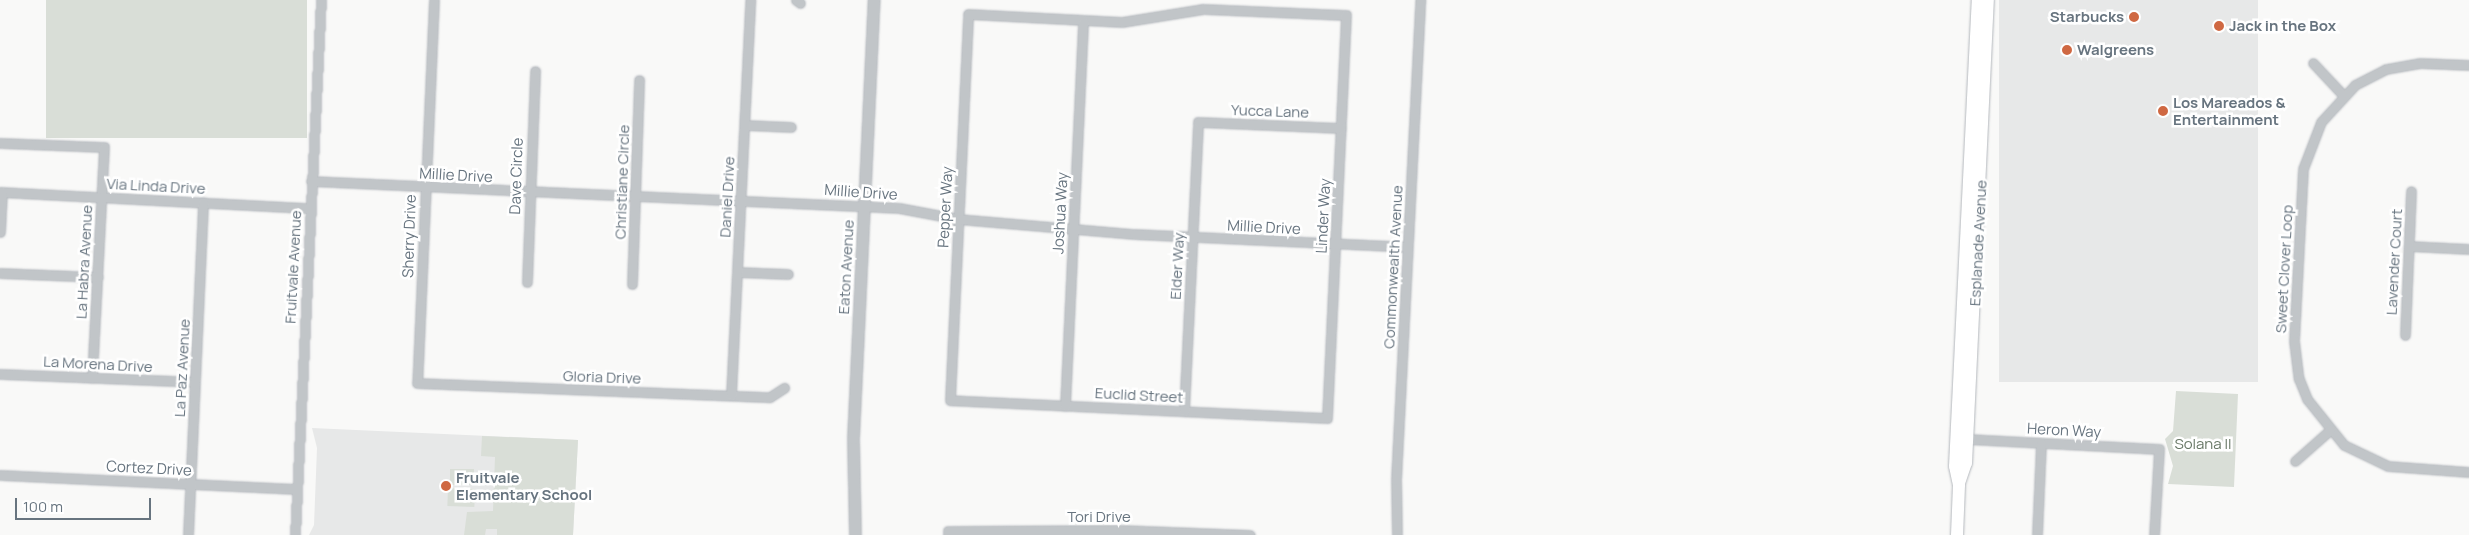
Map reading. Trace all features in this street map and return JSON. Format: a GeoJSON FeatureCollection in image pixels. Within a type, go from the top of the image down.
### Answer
{"type":"FeatureCollection","features":[{"type":"Feature","properties":{"kind":"main road","name":"Esplanade Avenue"},"geometry":{"type":"LineString","coordinates":[[1957,535],[1959,485],[1955,466],[1978,0]]}},
{"type":"Feature","properties":{"kind":"main road","name":"Esplanade Avenue"},"geometry":{"type":"LineString","coordinates":[[1959,485],[1966,463],[1988,0]]}},
{"type":"Feature","properties":{"kind":"street","name":"Fruitvale Avenue"},"geometry":{"type":"LineString","coordinates":[[295,535],[321,0]]}},
{"type":"Feature","properties":{"kind":"street","name":"Sherry Drive"},"geometry":{"type":"LineString","coordinates":[[417,383],[434,0]]}},
{"type":"Feature","properties":{"kind":"street","name":"Daniel Drive"},"geometry":{"type":"LineString","coordinates":[[731,395],[750,0]]}},
{"type":"Feature","properties":{"kind":"street","name":"Eaton Avenue"},"geometry":{"type":"LineString","coordinates":[[855,535],[853,438],[874,0]]}},
{"type":"Feature","properties":{"kind":"street","name":"Commonwealth Avenue"},"geometry":{"type":"LineString","coordinates":[[1398,535],[1407,247],[1420,0]]}},
{"type":"Feature","properties":{"kind":"street","name":"Linder Way"},"geometry":{"type":"LineString","coordinates":[[1083,21],[1129,22],[1209,9],[1346,15],[1327,418]]}},
{"type":"Feature","properties":{"kind":"street","name":"Pepper Way"},"geometry":{"type":"LineString","coordinates":[[950,400],[968,14],[1083,21]]}},
{"type":"Feature","properties":{"kind":"street","name":"Joshua Way"},"geometry":{"type":"LineString","coordinates":[[1065,406],[1083,21]]}},
{"type":"Feature","properties":{"kind":"street"},"geometry":{"type":"LineString","coordinates":[[2313,63],[2343,95]]}},
{"type":"Feature","properties":{"kind":"street","name":"Sweet Clover Loop"},"geometry":{"type":"LineString","coordinates":[[2469,65],[2401,65],[2369,76],[2343,95],[2320,122],[2303,169],[2294,341],[2304,392],[2330,430],[2358,454],[2388,466],[2469,472]]}},
{"type":"Feature","properties":{"kind":"street","name":"Dave Circle"},"geometry":{"type":"LineString","coordinates":[[527,282],[535,71]]}},
{"type":"Feature","properties":{"kind":"street","name":"Christiane Circle"},"geometry":{"type":"LineString","coordinates":[[632,284],[639,80]]}},
{"type":"Feature","properties":{"kind":"street","name":"Yucca Lane"},"geometry":{"type":"LineString","coordinates":[[1198,122],[1341,128]]}},
{"type":"Feature","properties":{"kind":"street","name":"Elder Way"},"geometry":{"type":"LineString","coordinates":[[1184,411],[1198,122]]}},
{"type":"Feature","properties":{"kind":"street"},"geometry":{"type":"LineString","coordinates":[[745,125],[791,127]]}},
{"type":"Feature","properties":{"kind":"street","name":"La Habra Avenue"},"geometry":{"type":"LineString","coordinates":[[0,143],[104,147],[92,378]]}},
{"type":"Feature","properties":{"kind":"street","name":"Millie Drive"},"geometry":{"type":"LineString","coordinates":[[311,181],[529,192],[741,198],[864,206],[958,219],[1192,237],[1407,247]]}},
{"type":"Feature","properties":{"kind":"street","name":"Lavender Court"},"geometry":{"type":"LineString","coordinates":[[2405,335],[2411,191]]}},
{"type":"Feature","properties":{"kind":"street"},"geometry":{"type":"LineString","coordinates":[[0,232],[1,192]]}},
{"type":"Feature","properties":{"kind":"street","name":"Via Linda Drive"},"geometry":{"type":"LineString","coordinates":[[1,192],[310,208]]}},
{"type":"Feature","properties":{"kind":"street","name":"La Paz Avenue"},"geometry":{"type":"LineString","coordinates":[[188,535],[203,202]]}},
{"type":"Feature","properties":{"kind":"street"},"geometry":{"type":"LineString","coordinates":[[2408,246],[2469,249]]}},
{"type":"Feature","properties":{"kind":"street"},"geometry":{"type":"LineString","coordinates":[[737,272],[788,274]]}},
{"type":"Feature","properties":{"kind":"street"},"geometry":{"type":"LineString","coordinates":[[0,273],[98,277]]}},
{"type":"Feature","properties":{"kind":"street","name":"La Morena Drive"},"geometry":{"type":"LineString","coordinates":[[0,374],[195,382]]}},
{"type":"Feature","properties":{"kind":"street","name":"Gloria Drive"},"geometry":{"type":"LineString","coordinates":[[417,383],[770,396],[784,388]]}},
{"type":"Feature","properties":{"kind":"street","name":"Euclid Street"},"geometry":{"type":"LineString","coordinates":[[950,400],[1327,418]]}},
{"type":"Feature","properties":{"kind":"street"},"geometry":{"type":"LineString","coordinates":[[2295,461],[2330,430]]}},
{"type":"Feature","properties":{"kind":"street","name":"Heron Way"},"geometry":{"type":"LineString","coordinates":[[1967,439],[2159,449],[2154,535]]}},
{"type":"Feature","properties":{"kind":"street"},"geometry":{"type":"LineString","coordinates":[[2037,535],[2041,443]]}},
{"type":"Feature","properties":{"kind":"street","name":"Cortez Drive"},"geometry":{"type":"LineString","coordinates":[[0,475],[297,489]]}},
{"type":"Feature","properties":{"kind":"street","name":"Tori Drive"},"geometry":{"type":"LineString","coordinates":[[948,533],[1250,535]]}},
{"type":"Feature","properties":{"kind":"shaded area"},"geometry":{"type":"Polygon","coordinates":[[[1999,0],[2258,0],[2258,382],[1999,382],[1999,0]]]}},
{"type":"Feature","properties":{"kind":"shaded area","name":"Fruitvale Elementary School"},"geometry":{"type":"Polygon","coordinates":[[[312,428],[578,440],[573,535],[309,535],[314,525],[317,448],[312,428]]]}},
{"type":"Feature","properties":{"kind":"green space"},"geometry":{"type":"Polygon","coordinates":[[[46,0],[307,0],[307,138],[46,138],[46,0]]]}},
{"type":"Feature","properties":{"kind":"green space","name":"Solana II"},"geometry":{"type":"Polygon","coordinates":[[[2176,391],[2238,394],[2234,487],[2168,484],[2173,466],[2165,439],[2173,431],[2176,391]]]}},
{"type":"Feature","properties":{"kind":"green space"},"geometry":{"type":"Polygon","coordinates":[[[482,436],[578,440],[573,535],[497,535],[497,529],[486,529],[485,535],[464,535],[467,512],[493,511],[495,457],[481,456],[482,436]]]}},
{"type":"Feature","properties":{"kind":"green space"},"geometry":{"type":"Polygon","coordinates":[[[450,469],[474,469],[474,485],[450,485],[450,469]]]}},
{"type":"Feature","properties":{"kind":"green space"},"geometry":{"type":"Polygon","coordinates":[[[448,488],[475,489],[474,507],[447,506],[448,488]]]}},
{"type":"Feature","properties":{"kind":"place","name":"Starbucks"},"geometry":{"type":"Point","coordinates":[2134,17]}},
{"type":"Feature","properties":{"kind":"place","name":"Jack in the Box"},"geometry":{"type":"Point","coordinates":[2219,26]}},
{"type":"Feature","properties":{"kind":"place","name":"Walgreens"},"geometry":{"type":"Point","coordinates":[2067,50]}},
{"type":"Feature","properties":{"kind":"place","name":"Los Mareados & Entertainment"},"geometry":{"type":"Point","coordinates":[2163,111]}},
{"type":"Feature","properties":{"kind":"place","name":"Fruitvale Elementary School"},"geometry":{"type":"Point","coordinates":[446,486]}}]}
